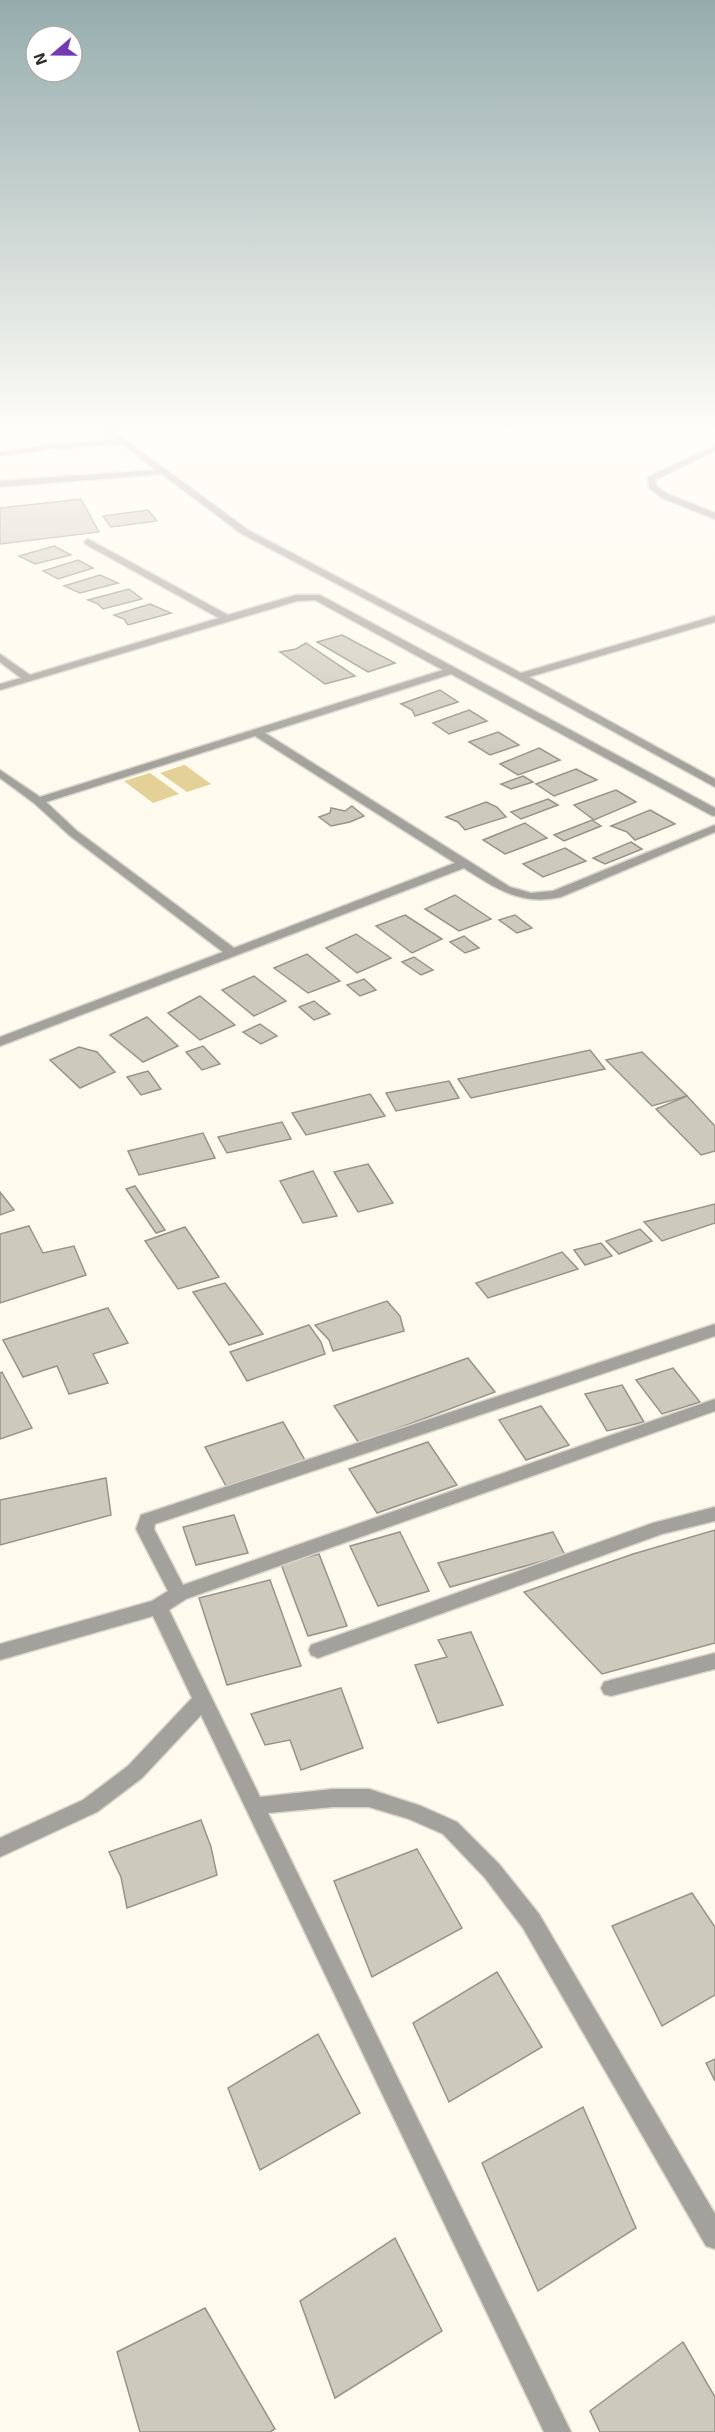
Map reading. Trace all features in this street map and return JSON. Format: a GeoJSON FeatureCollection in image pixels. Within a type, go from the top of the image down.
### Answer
{"type":"FeatureCollection","features":[{"type":"Feature","properties":{"kind":"street"},"geometry":{"type":"LineString","coordinates":[[259,539],[519,676],[715,784]]}},
{"type":"Feature","properties":{"kind":"street"},"geometry":{"type":"LineString","coordinates":[[88,542],[228,619]]}},
{"type":"Feature","properties":{"kind":"street"},"geometry":{"type":"LineString","coordinates":[[0,687],[296,598],[317,597],[715,813]]}},
{"type":"Feature","properties":{"kind":"street"},"geometry":{"type":"LineString","coordinates":[[519,676],[714,620]]}},
{"type":"Feature","properties":{"kind":"street"},"geometry":{"type":"LineString","coordinates":[[0,657],[29,679]]}},
{"type":"Feature","properties":{"kind":"street"},"geometry":{"type":"LineString","coordinates":[[38,801],[452,670]]}},
{"type":"Feature","properties":{"kind":"street"},"geometry":{"type":"LineString","coordinates":[[255,731],[506,890],[525,897],[542,898],[715,828]]}},
{"type":"Feature","properties":{"kind":"street"},"geometry":{"type":"LineString","coordinates":[[0,773],[38,801],[74,833],[233,953]]}},
{"type":"Feature","properties":{"kind":"street"},"geometry":{"type":"LineString","coordinates":[[0,1042],[464,864]]}},
{"type":"Feature","properties":{"kind":"street"},"geometry":{"type":"LineString","coordinates":[[179,1594],[145,1528],[147,1520],[715,1330]]}},
{"type":"Feature","properties":{"kind":"street"},"geometry":{"type":"LineString","coordinates":[[0,1652],[158,1606],[179,1594],[715,1405]]}},
{"type":"Feature","properties":{"kind":"street"},"geometry":{"type":"LineString","coordinates":[[318,1650],[659,1528],[715,1514]]}},
{"type":"Feature","properties":{"kind":"street"},"geometry":{"type":"LineString","coordinates":[[158,1606],[558,2432]]}},
{"type":"Feature","properties":{"kind":"street"},"geometry":{"type":"LineString","coordinates":[[611,1688],[715,1661]]}},
{"type":"Feature","properties":{"kind":"street"},"geometry":{"type":"LineString","coordinates":[[0,1848],[90,1806],[135,1772],[203,1700]]}},
{"type":"Feature","properties":{"kind":"street"},"geometry":{"type":"LineString","coordinates":[[254,1806],[333,1798],[369,1798],[414,1812],[450,1828],[492,1870],[531,1921],[715,2237]]}},
{"type":"Feature","properties":{"kind":"shaded area"},"geometry":{"type":"Polygon","coordinates":[[[185,765],[211,784],[187,792],[160,773],[185,765]]]}},
{"type":"Feature","properties":{"kind":"shaded area"},"geometry":{"type":"Polygon","coordinates":[[[150,773],[179,794],[153,803],[124,781],[150,773]]]}},
{"type":"Feature","properties":{"kind":"building"},"geometry":{"type":"Polygon","coordinates":[[[0,539],[37,539],[0,544],[0,539]]]}},
{"type":"Feature","properties":{"kind":"building"},"geometry":{"type":"Polygon","coordinates":[[[54,546],[71,555],[35,564],[19,556],[54,546]]]}},
{"type":"Feature","properties":{"kind":"building"},"geometry":{"type":"Polygon","coordinates":[[[78,560],[93,568],[58,579],[43,571],[78,560]]]}},
{"type":"Feature","properties":{"kind":"building"},"geometry":{"type":"Polygon","coordinates":[[[100,575],[118,583],[80,593],[64,586],[100,575]]]}},
{"type":"Feature","properties":{"kind":"building"},"geometry":{"type":"Polygon","coordinates":[[[129,589],[142,599],[103,609],[88,600],[129,589]]]}},
{"type":"Feature","properties":{"kind":"building"},"geometry":{"type":"Polygon","coordinates":[[[150,604],[171,613],[128,625],[124,619],[114,615],[150,604]]]}},
{"type":"Feature","properties":{"kind":"building"},"geometry":{"type":"Polygon","coordinates":[[[342,635],[395,663],[368,672],[317,642],[342,635]]]}},
{"type":"Feature","properties":{"kind":"building"},"geometry":{"type":"Polygon","coordinates":[[[306,643],[355,676],[325,684],[280,652],[296,649],[306,643]]]}},
{"type":"Feature","properties":{"kind":"building"},"geometry":{"type":"Polygon","coordinates":[[[440,690],[458,702],[415,716],[412,710],[401,704],[440,690]]]}},
{"type":"Feature","properties":{"kind":"building"},"geometry":{"type":"Polygon","coordinates":[[[469,710],[487,721],[449,734],[433,723],[469,710]]]}},
{"type":"Feature","properties":{"kind":"building"},"geometry":{"type":"Polygon","coordinates":[[[498,732],[519,745],[490,755],[469,742],[498,732]]]}},
{"type":"Feature","properties":{"kind":"building"},"geometry":{"type":"Polygon","coordinates":[[[539,748],[560,760],[518,775],[500,764],[539,748]]]}},
{"type":"Feature","properties":{"kind":"building"},"geometry":{"type":"Polygon","coordinates":[[[576,769],[597,780],[554,796],[536,784],[576,769]]]}},
{"type":"Feature","properties":{"kind":"building"},"geometry":{"type":"Polygon","coordinates":[[[523,776],[533,782],[511,789],[501,784],[523,776]]]}},
{"type":"Feature","properties":{"kind":"building"},"geometry":{"type":"Polygon","coordinates":[[[616,790],[636,802],[594,820],[574,805],[616,790]]]}},
{"type":"Feature","properties":{"kind":"building"},"geometry":{"type":"Polygon","coordinates":[[[548,799],[558,805],[521,819],[511,812],[548,799]]]}},
{"type":"Feature","properties":{"kind":"building"},"geometry":{"type":"Polygon","coordinates":[[[486,802],[497,807],[506,817],[465,830],[458,822],[446,817],[486,802]]]}},
{"type":"Feature","properties":{"kind":"building"},"geometry":{"type":"Polygon","coordinates":[[[352,806],[364,816],[331,826],[319,817],[330,813],[331,808],[345,811],[352,806]]]}},
{"type":"Feature","properties":{"kind":"building"},"geometry":{"type":"Polygon","coordinates":[[[650,810],[675,824],[635,840],[627,832],[611,826],[650,810]]]}},
{"type":"Feature","properties":{"kind":"building"},"geometry":{"type":"Polygon","coordinates":[[[592,820],[601,826],[564,841],[554,835],[592,820]]]}},
{"type":"Feature","properties":{"kind":"building"},"geometry":{"type":"Polygon","coordinates":[[[525,823],[547,838],[505,854],[483,840],[525,823]]]}},
{"type":"Feature","properties":{"kind":"building"},"geometry":{"type":"Polygon","coordinates":[[[631,842],[642,849],[605,864],[593,858],[631,842]]]}},
{"type":"Feature","properties":{"kind":"building"},"geometry":{"type":"Polygon","coordinates":[[[565,848],[586,861],[543,877],[523,864],[565,848]]]}},
{"type":"Feature","properties":{"kind":"building"},"geometry":{"type":"Polygon","coordinates":[[[455,895],[491,919],[459,931],[425,909],[455,895]]]}},
{"type":"Feature","properties":{"kind":"building"},"geometry":{"type":"Polygon","coordinates":[[[405,915],[442,939],[412,953],[376,926],[405,915]]]}},
{"type":"Feature","properties":{"kind":"building"},"geometry":{"type":"Polygon","coordinates":[[[515,915],[532,928],[517,933],[499,920],[515,915]]]}},
{"type":"Feature","properties":{"kind":"building"},"geometry":{"type":"Polygon","coordinates":[[[356,934],[391,958],[357,973],[326,948],[356,934]]]}},
{"type":"Feature","properties":{"kind":"building"},"geometry":{"type":"Polygon","coordinates":[[[464,936],[479,948],[465,953],[450,942],[464,936]]]}},
{"type":"Feature","properties":{"kind":"building"},"geometry":{"type":"Polygon","coordinates":[[[307,954],[340,981],[308,993],[274,968],[307,954]]]}},
{"type":"Feature","properties":{"kind":"building"},"geometry":{"type":"Polygon","coordinates":[[[414,957],[433,970],[421,975],[402,962],[414,957]]]}},
{"type":"Feature","properties":{"kind":"building"},"geometry":{"type":"Polygon","coordinates":[[[254,976],[286,1001],[254,1016],[222,990],[254,976]]]}},
{"type":"Feature","properties":{"kind":"building"},"geometry":{"type":"Polygon","coordinates":[[[364,979],[376,990],[360,996],[347,985],[364,979]]]}},
{"type":"Feature","properties":{"kind":"building"},"geometry":{"type":"Polygon","coordinates":[[[200,996],[235,1025],[200,1040],[168,1013],[200,996]]]}},
{"type":"Feature","properties":{"kind":"building"},"geometry":{"type":"Polygon","coordinates":[[[314,1001],[330,1014],[314,1020],[299,1007],[314,1001]]]}},
{"type":"Feature","properties":{"kind":"building"},"geometry":{"type":"Polygon","coordinates":[[[147,1017],[178,1046],[143,1062],[110,1035],[147,1017]]]}},
{"type":"Feature","properties":{"kind":"building"},"geometry":{"type":"Polygon","coordinates":[[[260,1024],[277,1036],[261,1044],[243,1032],[260,1024]]]}},
{"type":"Feature","properties":{"kind":"building"},"geometry":{"type":"Polygon","coordinates":[[[203,1046],[220,1064],[202,1070],[186,1052],[203,1046]]]}},
{"type":"Feature","properties":{"kind":"building"},"geometry":{"type":"Polygon","coordinates":[[[79,1047],[97,1052],[115,1072],[80,1088],[50,1060],[79,1047]]]}},
{"type":"Feature","properties":{"kind":"building"},"geometry":{"type":"Polygon","coordinates":[[[590,1050],[605,1069],[471,1098],[458,1079],[590,1050]]]}},
{"type":"Feature","properties":{"kind":"building"},"geometry":{"type":"Polygon","coordinates":[[[642,1052],[687,1096],[652,1106],[606,1060],[642,1052]]]}},
{"type":"Feature","properties":{"kind":"building"},"geometry":{"type":"Polygon","coordinates":[[[148,1071],[161,1089],[141,1095],[127,1077],[148,1071]]]}},
{"type":"Feature","properties":{"kind":"building"},"geometry":{"type":"Polygon","coordinates":[[[449,1081],[459,1098],[396,1111],[386,1093],[449,1081]]]}},
{"type":"Feature","properties":{"kind":"building"},"geometry":{"type":"Polygon","coordinates":[[[370,1094],[385,1116],[306,1135],[292,1113],[370,1094]]]}},
{"type":"Feature","properties":{"kind":"building"},"geometry":{"type":"Polygon","coordinates":[[[687,1096],[715,1126],[715,1151],[701,1155],[656,1109],[687,1096]]]}},
{"type":"Feature","properties":{"kind":"building"},"geometry":{"type":"Polygon","coordinates":[[[282,1122],[291,1139],[227,1153],[218,1137],[282,1122]]]}},
{"type":"Feature","properties":{"kind":"building"},"geometry":{"type":"Polygon","coordinates":[[[203,1133],[215,1158],[139,1175],[128,1151],[203,1133]]]}},
{"type":"Feature","properties":{"kind":"building"},"geometry":{"type":"Polygon","coordinates":[[[368,1164],[393,1203],[358,1212],[334,1172],[368,1164]]]}},
{"type":"Feature","properties":{"kind":"building"},"geometry":{"type":"Polygon","coordinates":[[[313,1171],[337,1216],[303,1223],[280,1181],[313,1171]]]}},
{"type":"Feature","properties":{"kind":"building"},"geometry":{"type":"Polygon","coordinates":[[[135,1186],[165,1230],[156,1233],[126,1189],[135,1186]]]}},
{"type":"Feature","properties":{"kind":"building"},"geometry":{"type":"Polygon","coordinates":[[[0,1192],[14,1210],[0,1215],[0,1192]]]}},
{"type":"Feature","properties":{"kind":"building"},"geometry":{"type":"Polygon","coordinates":[[[715,1204],[715,1223],[662,1241],[644,1222],[715,1204]]]}},
{"type":"Feature","properties":{"kind":"building"},"geometry":{"type":"Polygon","coordinates":[[[29,1226],[43,1253],[74,1246],[86,1275],[0,1303],[0,1234],[29,1226]]]}},
{"type":"Feature","properties":{"kind":"building"},"geometry":{"type":"Polygon","coordinates":[[[185,1227],[219,1277],[178,1289],[145,1241],[185,1227]]]}},
{"type":"Feature","properties":{"kind":"building"},"geometry":{"type":"Polygon","coordinates":[[[640,1229],[652,1241],[619,1254],[606,1241],[640,1229]]]}},
{"type":"Feature","properties":{"kind":"building"},"geometry":{"type":"Polygon","coordinates":[[[601,1243],[612,1256],[585,1265],[574,1250],[601,1243]]]}},
{"type":"Feature","properties":{"kind":"building"},"geometry":{"type":"Polygon","coordinates":[[[562,1252],[578,1269],[488,1298],[476,1283],[562,1252]]]}},
{"type":"Feature","properties":{"kind":"building"},"geometry":{"type":"Polygon","coordinates":[[[225,1283],[263,1334],[229,1345],[193,1292],[225,1283]]]}},
{"type":"Feature","properties":{"kind":"building"},"geometry":{"type":"Polygon","coordinates":[[[387,1301],[400,1316],[404,1331],[333,1351],[329,1340],[315,1325],[387,1301]]]}},
{"type":"Feature","properties":{"kind":"building"},"geometry":{"type":"Polygon","coordinates":[[[108,1308],[128,1343],[93,1354],[108,1383],[69,1394],[57,1366],[23,1377],[3,1340],[108,1308]]]}},
{"type":"Feature","properties":{"kind":"building"},"geometry":{"type":"Polygon","coordinates":[[[309,1325],[321,1342],[325,1354],[247,1381],[230,1352],[309,1325]]]}},
{"type":"Feature","properties":{"kind":"building"},"geometry":{"type":"Polygon","coordinates":[[[468,1358],[495,1392],[359,1443],[334,1406],[468,1358]]]}},
{"type":"Feature","properties":{"kind":"building"},"geometry":{"type":"Polygon","coordinates":[[[673,1368],[700,1402],[662,1414],[636,1380],[673,1368]]]}},
{"type":"Feature","properties":{"kind":"building"},"geometry":{"type":"Polygon","coordinates":[[[2,1372],[32,1428],[0,1439],[0,1373],[2,1372]]]}},
{"type":"Feature","properties":{"kind":"building"},"geometry":{"type":"Polygon","coordinates":[[[622,1385],[644,1422],[607,1431],[585,1394],[622,1385]]]}},
{"type":"Feature","properties":{"kind":"building"},"geometry":{"type":"Polygon","coordinates":[[[541,1406],[569,1445],[526,1460],[499,1420],[541,1406]]]}},
{"type":"Feature","properties":{"kind":"building"},"geometry":{"type":"Polygon","coordinates":[[[283,1422],[305,1460],[226,1486],[205,1447],[283,1422]]]}},
{"type":"Feature","properties":{"kind":"building"},"geometry":{"type":"Polygon","coordinates":[[[428,1442],[457,1485],[377,1513],[349,1469],[428,1442]]]}},
{"type":"Feature","properties":{"kind":"building"},"geometry":{"type":"Polygon","coordinates":[[[106,1478],[111,1515],[0,1545],[0,1500],[106,1478]]]}},
{"type":"Feature","properties":{"kind":"building"},"geometry":{"type":"Polygon","coordinates":[[[234,1515],[248,1553],[196,1565],[183,1527],[234,1515]]]}},
{"type":"Feature","properties":{"kind":"building"},"geometry":{"type":"Polygon","coordinates":[[[715,1530],[715,1643],[602,1674],[524,1592],[633,1554],[715,1530]]]}},
{"type":"Feature","properties":{"kind":"building"},"geometry":{"type":"Polygon","coordinates":[[[400,1532],[429,1591],[378,1606],[350,1546],[400,1532]]]}},
{"type":"Feature","properties":{"kind":"building"},"geometry":{"type":"Polygon","coordinates":[[[553,1532],[565,1555],[450,1587],[438,1563],[553,1532]]]}},
{"type":"Feature","properties":{"kind":"building"},"geometry":{"type":"Polygon","coordinates":[[[319,1554],[347,1626],[308,1636],[281,1564],[319,1554]]]}},
{"type":"Feature","properties":{"kind":"building"},"geometry":{"type":"Polygon","coordinates":[[[270,1580],[301,1666],[227,1685],[199,1598],[270,1580]]]}},
{"type":"Feature","properties":{"kind":"building"},"geometry":{"type":"Polygon","coordinates":[[[471,1632],[503,1705],[438,1723],[415,1665],[447,1657],[438,1640],[471,1632]]]}},
{"type":"Feature","properties":{"kind":"building"},"geometry":{"type":"Polygon","coordinates":[[[341,1688],[363,1748],[301,1770],[290,1740],[265,1745],[251,1714],[341,1688]]]}},
{"type":"Feature","properties":{"kind":"building"},"geometry":{"type":"Polygon","coordinates":[[[201,1820],[211,1847],[217,1875],[127,1908],[121,1877],[109,1852],[201,1820]]]}},
{"type":"Feature","properties":{"kind":"building"},"geometry":{"type":"Polygon","coordinates":[[[417,1849],[462,1928],[372,1977],[334,1881],[417,1849]]]}},
{"type":"Feature","properties":{"kind":"building"},"geometry":{"type":"Polygon","coordinates":[[[692,1893],[715,1927],[715,1995],[662,2026],[612,1926],[692,1893]]]}},
{"type":"Feature","properties":{"kind":"building"},"geometry":{"type":"Polygon","coordinates":[[[497,1972],[542,2047],[449,2102],[413,2023],[497,1972]]]}},
{"type":"Feature","properties":{"kind":"building"},"geometry":{"type":"Polygon","coordinates":[[[318,2034],[360,2113],[260,2170],[228,2088],[318,2034]]]}},
{"type":"Feature","properties":{"kind":"building"},"geometry":{"type":"Polygon","coordinates":[[[715,2059],[715,2081],[706,2063],[715,2059]]]}},
{"type":"Feature","properties":{"kind":"building"},"geometry":{"type":"Polygon","coordinates":[[[583,2107],[636,2228],[538,2291],[482,2163],[583,2107]]]}},
{"type":"Feature","properties":{"kind":"building"},"geometry":{"type":"Polygon","coordinates":[[[395,2238],[442,2331],[335,2398],[300,2301],[395,2238]]]}},
{"type":"Feature","properties":{"kind":"building"},"geometry":{"type":"Polygon","coordinates":[[[205,2308],[275,2429],[270,2432],[140,2432],[117,2352],[205,2308]]]}},
{"type":"Feature","properties":{"kind":"building"},"geometry":{"type":"Polygon","coordinates":[[[683,2342],[715,2397],[715,2432],[600,2432],[590,2411],[683,2342]]]}}]}
